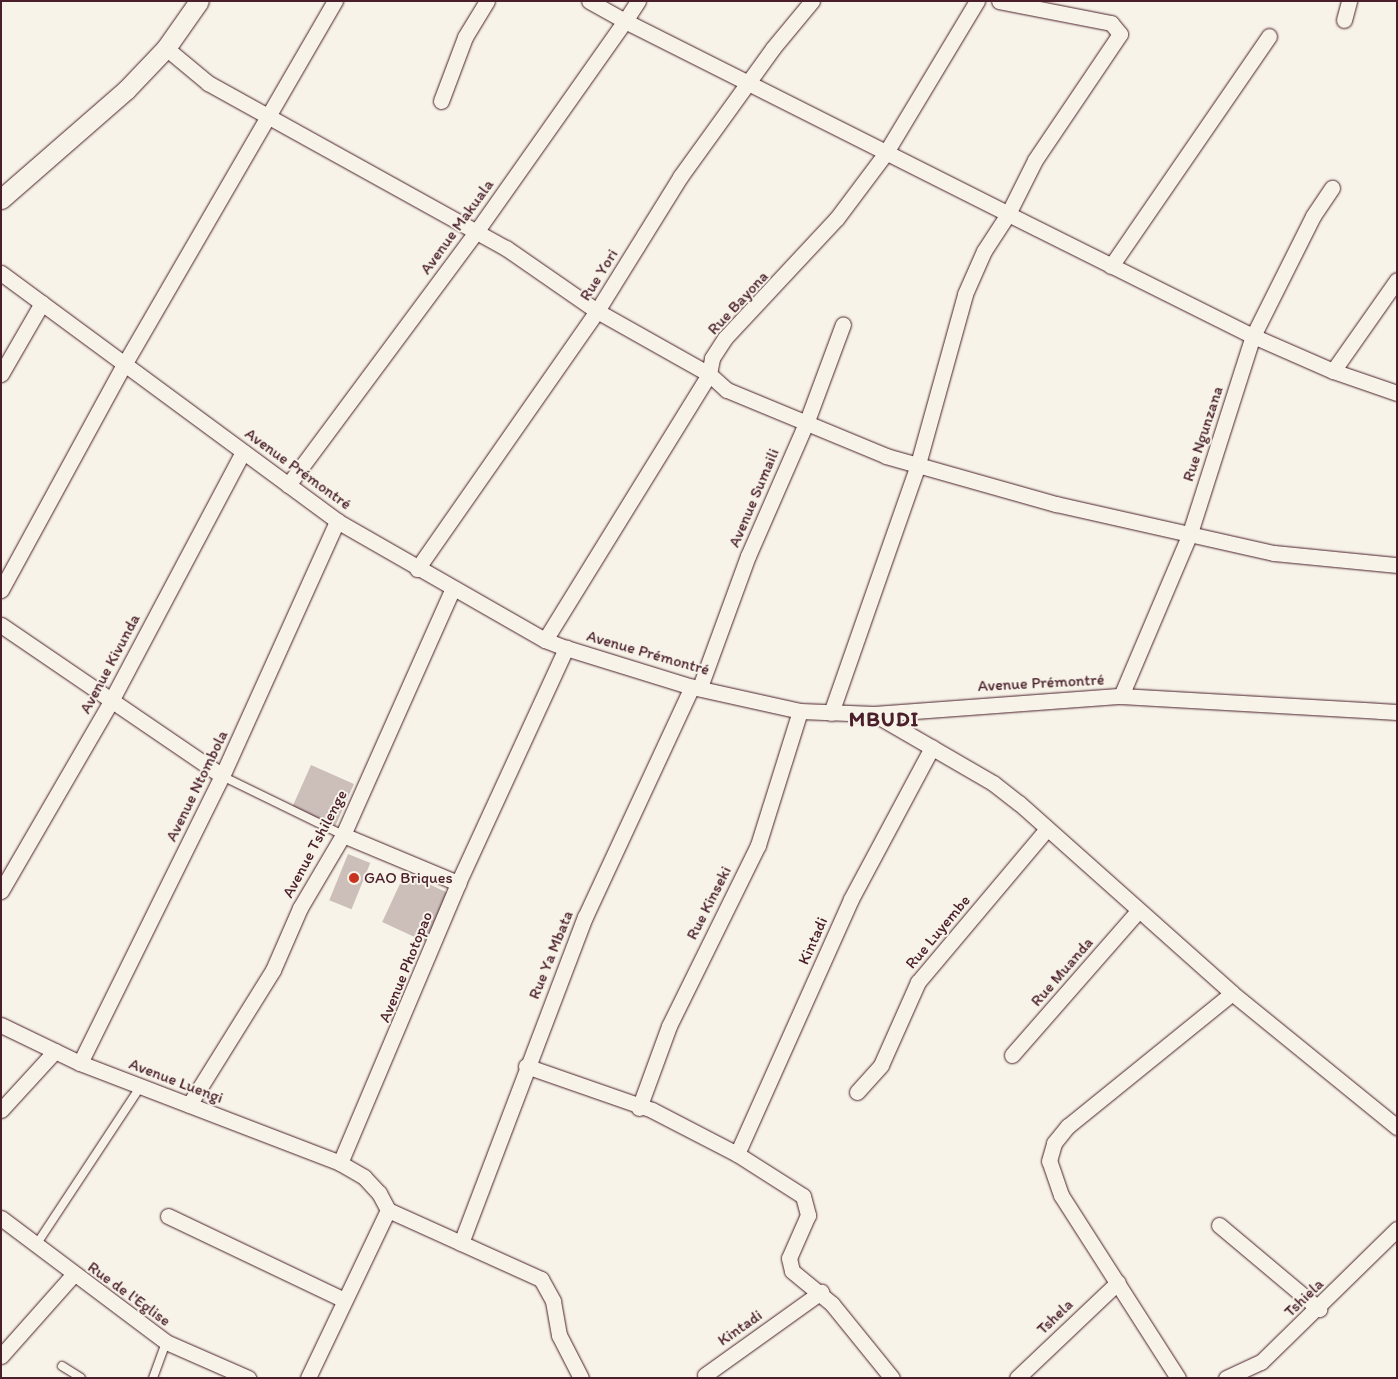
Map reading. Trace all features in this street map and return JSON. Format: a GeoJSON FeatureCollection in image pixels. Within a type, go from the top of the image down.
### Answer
{"type":"FeatureCollection","features":[{"type":"Feature","properties":{"kind":"street"},"geometry":{"type":"LineString","coordinates":[[1,590],[124,363],[335,1]]}},
{"type":"Feature","properties":{"kind":"street"},"geometry":{"type":"LineString","coordinates":[[441,101],[465,37],[487,1]]}},
{"type":"Feature","properties":{"kind":"street"},"geometry":{"type":"LineString","coordinates":[[589,1],[625,21],[749,82],[885,154],[1253,336],[1333,371],[1397,393]]}},
{"type":"Feature","properties":{"kind":"street","name":"Avenue Makuala"},"geometry":{"type":"LineString","coordinates":[[288,485],[476,232],[638,1]]}},
{"type":"Feature","properties":{"kind":"street","name":"Rue Yori"},"geometry":{"type":"LineString","coordinates":[[417,569],[597,311],[680,177],[749,82],[812,1]]}},
{"type":"Feature","properties":{"kind":"street","name":"Rue Bayona"},"geometry":{"type":"LineString","coordinates":[[545,640],[709,374],[712,358],[725,338],[824,233],[885,154],[976,1]]}},
{"type":"Feature","properties":{"kind":"street"},"geometry":{"type":"LineString","coordinates":[[831,713],[918,464],[965,294],[984,251],[1008,214],[1035,160],[1120,34],[1111,22],[999,1]]}},
{"type":"Feature","properties":{"kind":"street"},"geometry":{"type":"LineString","coordinates":[[1344,20],[1349,1]]}},
{"type":"Feature","properties":{"kind":"street"},"geometry":{"type":"LineString","coordinates":[[1,199],[126,90],[166,48],[195,3]]}},
{"type":"Feature","properties":{"kind":"street"},"geometry":{"type":"LineString","coordinates":[[1111,266],[1269,36]]}},
{"type":"Feature","properties":{"kind":"street"},"geometry":{"type":"LineString","coordinates":[[166,48],[208,83],[266,118],[476,232],[597,311],[709,374],[727,390],[807,421],[858,445],[1056,504],[1188,536],[1274,554],[1397,565]]}},
{"type":"Feature","properties":{"kind":"street","name":"Rue Ngunzana"},"geometry":{"type":"LineString","coordinates":[[1121,696],[1188,536],[1253,336],[1313,216],[1332,188]]}},
{"type":"Feature","properties":{"kind":"street","name":"Avenue Prémontré"},"geometry":{"type":"LineString","coordinates":[[1,273],[337,521],[417,569],[545,640],[566,648],[696,687],[800,712],[874,714],[1121,696],[1397,712]]}},
{"type":"Feature","properties":{"kind":"street"},"geometry":{"type":"LineString","coordinates":[[1333,371],[1397,280]]}},
{"type":"Feature","properties":{"kind":"street"},"geometry":{"type":"LineString","coordinates":[[1,374],[42,303]]}},
{"type":"Feature","properties":{"kind":"street","name":"Avenue Sumaili"},"geometry":{"type":"LineString","coordinates":[[696,687],[774,491],[807,421],[843,324]]}},
{"type":"Feature","properties":{"kind":"street","name":"Avenue Kivunda"},"geometry":{"type":"LineString","coordinates":[[1,891],[110,701],[243,452]]}},
{"type":"Feature","properties":{"kind":"street","name":"Avenue Ntombola"},"geometry":{"type":"LineString","coordinates":[[80,1063],[222,776],[337,521]]}},
{"type":"Feature","properties":{"kind":"street","name":"Avenue Tshilenge"},"geometry":{"type":"LineString","coordinates":[[189,1105],[274,970],[300,908],[343,835],[453,588]]}},
{"type":"Feature","properties":{"kind":"street"},"geometry":{"type":"LineString","coordinates":[[1,625],[222,776]]}},
{"type":"Feature","properties":{"kind":"street","name":"Avenue Photopao"},"geometry":{"type":"LineString","coordinates":[[340,1163],[458,882],[566,648]]}},
{"type":"Feature","properties":{"kind":"street","name":"Rue Ya Mbata"},"geometry":{"type":"LineString","coordinates":[[461,1244],[526,1066],[585,917],[696,687]]}},
{"type":"Feature","properties":{"kind":"street","name":"Rue Kinseki"},"geometry":{"type":"LineString","coordinates":[[638,1108],[673,1018],[758,845],[800,712]]}},
{"type":"Feature","properties":{"kind":"street"},"geometry":{"type":"LineString","coordinates":[[874,714],[993,783],[1232,993],[1397,1126]]}},
{"type":"Feature","properties":{"kind":"street","name":"Kintadi"},"geometry":{"type":"LineString","coordinates":[[737,1154],[851,899],[932,747]]}},
{"type":"Feature","properties":{"kind":"street","name":"Rue Luyembe"},"geometry":{"type":"LineString","coordinates":[[857,1092],[882,1065],[918,982],[1046,830]]}},
{"type":"Feature","properties":{"kind":"street"},"geometry":{"type":"LineString","coordinates":[[343,835],[458,882]]}},
{"type":"Feature","properties":{"kind":"street","name":"Rue Muanda"},"geometry":{"type":"LineString","coordinates":[[1012,1055],[1138,911]]}},
{"type":"Feature","properties":{"kind":"street"},"geometry":{"type":"LineString","coordinates":[[1178,1378],[1061,1195],[1049,1161],[1054,1143],[1068,1126],[1232,993]]}},
{"type":"Feature","properties":{"kind":"street","name":"Avenue Luengi"},"geometry":{"type":"LineString","coordinates":[[1,1025],[80,1063],[340,1163],[364,1176],[388,1210]]}},
{"type":"Feature","properties":{"kind":"street"},"geometry":{"type":"LineString","coordinates":[[1,1110],[55,1051]]}},
{"type":"Feature","properties":{"kind":"street"},"geometry":{"type":"LineString","coordinates":[[526,1066],[638,1108],[652,1110],[737,1154],[805,1200],[808,1215],[791,1249],[790,1264],[820,1292],[892,1378]]}},
{"type":"Feature","properties":{"kind":"street"},"geometry":{"type":"LineString","coordinates":[[308,1378],[342,1299],[388,1210],[530,1273],[547,1285],[559,1335],[581,1378]]}},
{"type":"Feature","properties":{"kind":"street"},"geometry":{"type":"LineString","coordinates":[[168,1216],[342,1299]]}},
{"type":"Feature","properties":{"kind":"street","name":"Rue de l'Eglise"},"geometry":{"type":"LineString","coordinates":[[1,1218],[34,1246],[166,1342],[248,1378]]}},
{"type":"Feature","properties":{"kind":"street"},"geometry":{"type":"LineString","coordinates":[[1219,1225],[1319,1309]]}},
{"type":"Feature","properties":{"kind":"street","name":"Tshiela"},"geometry":{"type":"LineString","coordinates":[[1226,1378],[1261,1362],[1319,1309],[1397,1229]]}},
{"type":"Feature","properties":{"kind":"street"},"geometry":{"type":"LineString","coordinates":[[1,1356],[73,1275]]}},
{"type":"Feature","properties":{"kind":"street","name":"Tshela"},"geometry":{"type":"LineString","coordinates":[[1017,1378],[1118,1282]]}},
{"type":"Feature","properties":{"kind":"street","name":"Kintadi"},"geometry":{"type":"LineString","coordinates":[[704,1375],[820,1292]]}},
{"type":"Feature","properties":{"kind":"lane"},"geometry":{"type":"LineString","coordinates":[[222,776],[343,835]]}},
{"type":"Feature","properties":{"kind":"lane"},"geometry":{"type":"LineString","coordinates":[[34,1246],[141,1086]]}},
{"type":"Feature","properties":{"kind":"lane"},"geometry":{"type":"LineString","coordinates":[[153,1378],[166,1342]]}},
{"type":"Feature","properties":{"kind":"lane"},"geometry":{"type":"LineString","coordinates":[[62,1366],[80,1378]]}},
{"type":"Feature","properties":{"kind":"building"},"geometry":{"type":"Polygon","coordinates":[[[311,765],[354,784],[334,829],[291,810],[311,765]]]}},
{"type":"Feature","properties":{"kind":"building"},"geometry":{"type":"Polygon","coordinates":[[[348,854],[370,863],[352,909],[329,900],[348,854]]]}},
{"type":"Feature","properties":{"kind":"building"},"geometry":{"type":"Polygon","coordinates":[[[405,873],[448,893],[425,942],[382,922],[405,873]]]}},
{"type":"Feature","properties":{"kind":"place","name":"GAO Briques"},"geometry":{"type":"Point","coordinates":[354,878]}},
{"type":"Feature","properties":{"kind":"district","name":"MBUDI"},"geometry":{"type":"Point","coordinates":[884,719]}}]}
